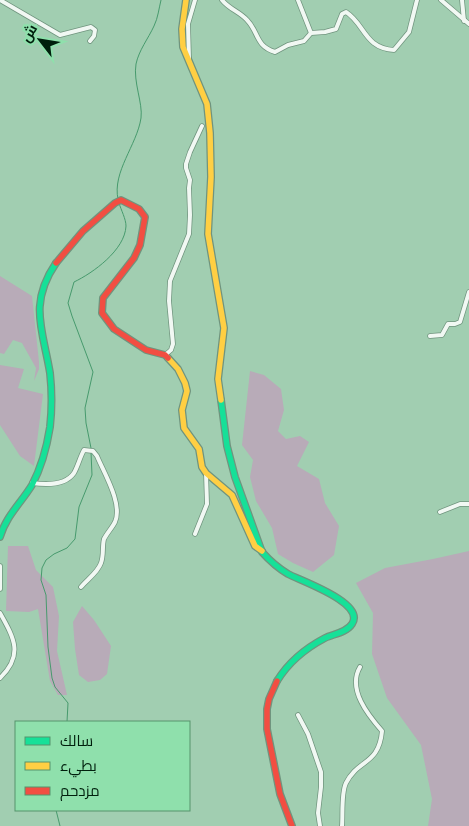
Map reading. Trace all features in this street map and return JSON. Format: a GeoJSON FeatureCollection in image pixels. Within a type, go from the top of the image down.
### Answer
{"type":"FeatureCollection","features":[{"type":"Feature","properties":{"kind":"main road"},"geometry":{"type":"LineString","coordinates":[[186,0],[182,42],[188,61],[207,104],[210,133],[212,176],[208,234],[224,328],[218,379],[235,478],[262,552]]}},
{"type":"Feature","properties":{"kind":"main road"},"geometry":{"type":"LineString","coordinates":[[0,537],[9,516],[32,483],[44,452],[49,431],[52,404],[50,374],[40,321],[42,288],[52,268],[76,238],[114,203],[122,200],[139,209],[145,218],[144,230],[134,258],[117,278],[104,298],[102,313],[114,329],[124,337],[146,350],[165,355],[178,369],[187,391],[182,410],[184,428],[199,449],[202,467],[206,473],[232,495],[255,546],[280,569],[343,602],[354,616],[348,628],[307,649],[291,662],[280,675],[268,700],[265,715],[266,730],[281,795],[292,826]]}},
{"type":"Feature","properties":{"kind":"street"},"geometry":{"type":"LineString","coordinates":[[0,0],[60,35],[91,27],[95,30],[94,36],[90,41]]}},
{"type":"Feature","properties":{"kind":"street"},"geometry":{"type":"LineString","coordinates":[[188,61],[188,24],[195,0]]}},
{"type":"Feature","properties":{"kind":"street"},"geometry":{"type":"LineString","coordinates":[[222,0],[234,11],[246,18],[258,40],[272,51],[304,41],[311,33],[336,29],[342,14],[346,12],[371,41],[394,50],[409,32],[417,0]]}},
{"type":"Feature","properties":{"kind":"street"},"geometry":{"type":"LineString","coordinates":[[298,0],[311,33]]}},
{"type":"Feature","properties":{"kind":"street"},"geometry":{"type":"LineString","coordinates":[[441,0],[469,24]]}},
{"type":"Feature","properties":{"kind":"street"},"geometry":{"type":"LineString","coordinates":[[462,0],[464,21]]}},
{"type":"Feature","properties":{"kind":"street"},"geometry":{"type":"LineString","coordinates":[[165,355],[174,344],[169,300],[170,281],[190,234],[190,180],[186,164],[202,126]]}},
{"type":"Feature","properties":{"kind":"street"},"geometry":{"type":"LineString","coordinates":[[430,336],[442,335],[448,324],[460,322],[469,292]]}},
{"type":"Feature","properties":{"kind":"street"},"geometry":{"type":"LineString","coordinates":[[32,483],[66,481],[74,472],[84,450],[93,451],[115,497],[117,507],[115,522],[104,541],[101,563],[97,571],[81,587]]}},
{"type":"Feature","properties":{"kind":"street"},"geometry":{"type":"LineString","coordinates":[[195,534],[207,504],[206,473]]}},
{"type":"Feature","properties":{"kind":"street"},"geometry":{"type":"LineString","coordinates":[[440,512],[460,504],[469,504]]}},
{"type":"Feature","properties":{"kind":"street"},"geometry":{"type":"LineString","coordinates":[[0,566],[0,589]]}},
{"type":"Feature","properties":{"kind":"street"},"geometry":{"type":"LineString","coordinates":[[0,613],[12,633],[15,645],[14,656],[9,669],[0,678]]}},
{"type":"Feature","properties":{"kind":"street"},"geometry":{"type":"LineString","coordinates":[[342,826],[345,784],[372,757],[381,744],[382,731],[362,706],[356,674],[360,667]]}},
{"type":"Feature","properties":{"kind":"street"},"geometry":{"type":"LineString","coordinates":[[298,715],[306,729],[321,772],[318,813],[320,826]]}},
{"type":"Feature","properties":{"kind":"shaded area"},"geometry":{"type":"Polygon","coordinates":[[[0,276],[32,296],[39,362],[39,369],[34,381],[36,368],[22,343],[13,340],[4,354],[0,353],[0,276]]]}},
{"type":"Feature","properties":{"kind":"shaded area"},"geometry":{"type":"Polygon","coordinates":[[[0,365],[24,369],[18,388],[43,394],[34,466],[20,456],[0,425],[0,365]]]}},
{"type":"Feature","properties":{"kind":"shaded area"},"geometry":{"type":"Polygon","coordinates":[[[250,371],[264,375],[281,389],[284,410],[278,431],[286,439],[300,436],[309,442],[297,466],[319,479],[325,503],[339,526],[334,555],[313,572],[278,554],[272,528],[256,501],[250,477],[253,460],[242,445],[250,371]]]}},
{"type":"Feature","properties":{"kind":"shaded area"},"geometry":{"type":"Polygon","coordinates":[[[8,546],[28,546],[36,570],[53,587],[59,616],[57,651],[67,695],[58,695],[50,681],[38,609],[29,612],[6,611],[8,546]]]}},
{"type":"Feature","properties":{"kind":"shaded area"},"geometry":{"type":"Polygon","coordinates":[[[469,551],[469,826],[428,826],[432,799],[421,745],[387,698],[372,654],[373,613],[356,583],[385,568],[469,551]]]}},
{"type":"Feature","properties":{"kind":"shaded area"},"geometry":{"type":"Polygon","coordinates":[[[82,606],[111,646],[107,674],[100,680],[88,682],[79,675],[75,649],[73,622],[82,606]]]}},
{"type":"Feature","properties":{"kind":"waterway"},"geometry":{"type":"LineString","coordinates":[[118,199],[118,179],[139,128],[141,118],[141,106],[135,71],[137,59],[152,31],[161,0]]}},
{"type":"Feature","properties":{"kind":"waterway"},"geometry":{"type":"LineString","coordinates":[[91,448],[85,408],[93,372],[68,303],[74,282],[99,267],[120,244],[126,226],[119,203]]}},
{"type":"Feature","properties":{"kind":"waterway"},"geometry":{"type":"LineString","coordinates":[[67,721],[68,703],[55,687],[52,678],[48,647],[46,595],[41,580],[42,568],[46,560],[67,548],[75,539],[79,507],[92,475],[91,452]]}},
{"type":"Feature","properties":{"kind":"waterway"},"geometry":{"type":"LineString","coordinates":[[56,811],[60,826]]}},
{"type":"Feature","properties":{"kind":"traffic: fast"},"geometry":{"type":"LineString","coordinates":[[0,537],[10,516],[32,485],[43,457],[49,434],[52,400],[50,373],[41,330],[40,304],[47,278],[56,263]]}},
{"type":"Feature","properties":{"kind":"traffic: fast"},"geometry":{"type":"LineString","coordinates":[[221,400],[227,446],[235,477],[262,552],[288,574],[318,587],[341,601],[350,608],[354,616],[349,627],[325,638],[304,651],[286,668],[277,681]]}},
{"type":"Feature","properties":{"kind":"traffic: slow"},"geometry":{"type":"LineString","coordinates":[[186,0],[182,29],[183,47],[207,104],[210,133],[211,177],[208,234],[224,328],[218,379],[221,400]]}},
{"type":"Feature","properties":{"kind":"traffic: slow"},"geometry":{"type":"LineString","coordinates":[[168,358],[178,369],[185,383],[187,391],[182,410],[184,428],[199,449],[202,467],[206,473],[232,495],[255,546],[262,551]]}},
{"type":"Feature","properties":{"kind":"traffic: jam"},"geometry":{"type":"LineString","coordinates":[[56,263],[83,231],[115,203],[121,200],[139,209],[145,217],[140,245],[134,258],[103,298],[102,313],[114,329],[146,350],[165,355],[168,358]]}},
{"type":"Feature","properties":{"kind":"traffic: jam"},"geometry":{"type":"LineString","coordinates":[[277,681],[269,699],[267,729],[280,794],[292,826]]}}]}
